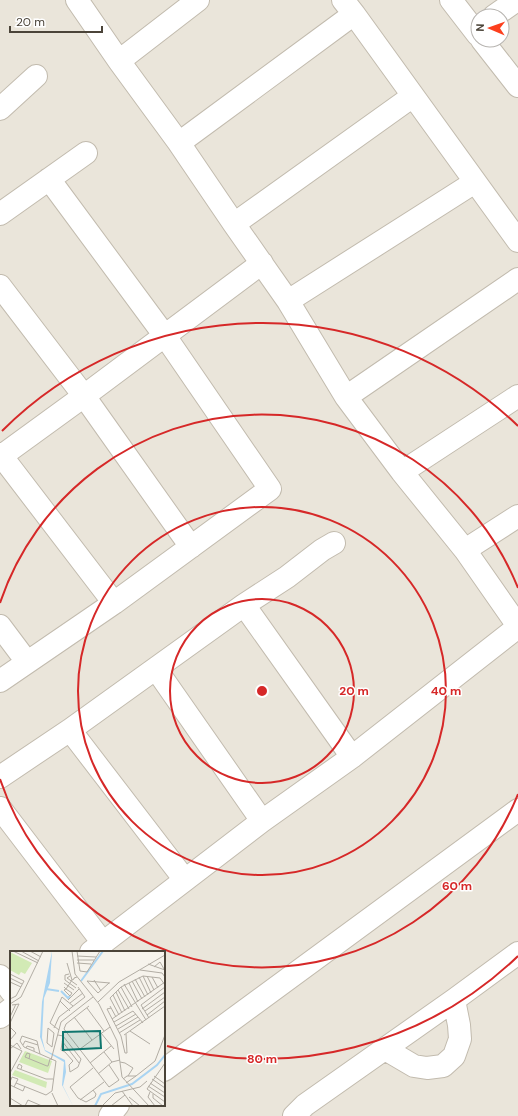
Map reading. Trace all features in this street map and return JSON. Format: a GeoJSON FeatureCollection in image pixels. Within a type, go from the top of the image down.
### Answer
{"type":"FeatureCollection","features":[{"type":"Feature","properties":{"kind":"street"},"geometry":{"type":"LineString","coordinates":[[0,808],[97,948],[262,821],[352,757],[518,626],[465,550],[402,472],[346,397],[288,301],[179,143],[119,61],[78,0]]}},
{"type":"Feature","properties":{"kind":"street"},"geometry":{"type":"LineString","coordinates":[[119,61],[198,0]]}},
{"type":"Feature","properties":{"kind":"street"},"geometry":{"type":"LineString","coordinates":[[451,0],[470,23]]}},
{"type":"Feature","properties":{"kind":"street"},"geometry":{"type":"LineString","coordinates":[[506,8],[517,0]]}},
{"type":"Feature","properties":{"kind":"street"},"geometry":{"type":"LineString","coordinates":[[179,143],[349,7],[518,241]]}},
{"type":"Feature","properties":{"kind":"street"},"geometry":{"type":"LineString","coordinates":[[489,48],[518,86]]}},
{"type":"Feature","properties":{"kind":"street"},"geometry":{"type":"LineString","coordinates":[[0,109],[36,76]]}},
{"type":"Feature","properties":{"kind":"street"},"geometry":{"type":"LineString","coordinates":[[234,224],[413,96]]}},
{"type":"Feature","properties":{"kind":"street"},"geometry":{"type":"LineString","coordinates":[[0,214],[86,153]]}},
{"type":"Feature","properties":{"kind":"street"},"geometry":{"type":"LineString","coordinates":[[0,681],[114,603],[270,489],[165,336],[49,179]]}},
{"type":"Feature","properties":{"kind":"street"},"geometry":{"type":"LineString","coordinates":[[288,301],[475,182]]}},
{"type":"Feature","properties":{"kind":"street"},"geometry":{"type":"LineString","coordinates":[[114,603],[0,456],[84,396],[262,263]]}},
{"type":"Feature","properties":{"kind":"street"},"geometry":{"type":"LineString","coordinates":[[346,397],[518,279]]}},
{"type":"Feature","properties":{"kind":"street"},"geometry":{"type":"LineString","coordinates":[[0,286],[84,396],[190,547]]}},
{"type":"Feature","properties":{"kind":"street"},"geometry":{"type":"LineString","coordinates":[[402,472],[518,396]]}},
{"type":"Feature","properties":{"kind":"street"},"geometry":{"type":"LineString","coordinates":[[465,550],[518,516]]}},
{"type":"Feature","properties":{"kind":"street"},"geometry":{"type":"LineString","coordinates":[[0,777],[70,730],[244,605],[287,577],[322,550],[334,543]]}},
{"type":"Feature","properties":{"kind":"street"},"geometry":{"type":"LineString","coordinates":[[244,605],[352,757]]}},
{"type":"Feature","properties":{"kind":"street"},"geometry":{"type":"LineString","coordinates":[[0,626],[27,662]]}},
{"type":"Feature","properties":{"kind":"street"},"geometry":{"type":"LineString","coordinates":[[156,669],[262,821]]}},
{"type":"Feature","properties":{"kind":"street"},"geometry":{"type":"LineString","coordinates":[[70,730],[185,880]]}},
{"type":"Feature","properties":{"kind":"street"},"geometry":{"type":"LineString","coordinates":[[165,1069],[515,818]]}},
{"type":"Feature","properties":{"kind":"street"},"geometry":{"type":"LineString","coordinates":[[294,1116],[305,1105],[518,953]]}},
{"type":"Feature","properties":{"kind":"street"},"geometry":{"type":"LineString","coordinates":[[0,976],[10,990]]}},
{"type":"Feature","properties":{"kind":"street"},"geometry":{"type":"LineString","coordinates":[[385,1049],[414,1066],[427,1068],[443,1066],[454,1056],[460,1040],[459,1025],[454,1000]]}},
{"type":"Feature","properties":{"kind":"street"},"geometry":{"type":"LineString","coordinates":[[0,1017],[10,1010]]}},
{"type":"Feature","properties":{"kind":"street"},"geometry":{"type":"LineString","coordinates":[[110,1116],[117,1106]]}},
{"type":"Feature","properties":{"kind":"shaded area"},"geometry":{"type":"Polygon","coordinates":[[[0,0],[518,0],[518,1116],[0,1116],[0,0]]]}}]}
